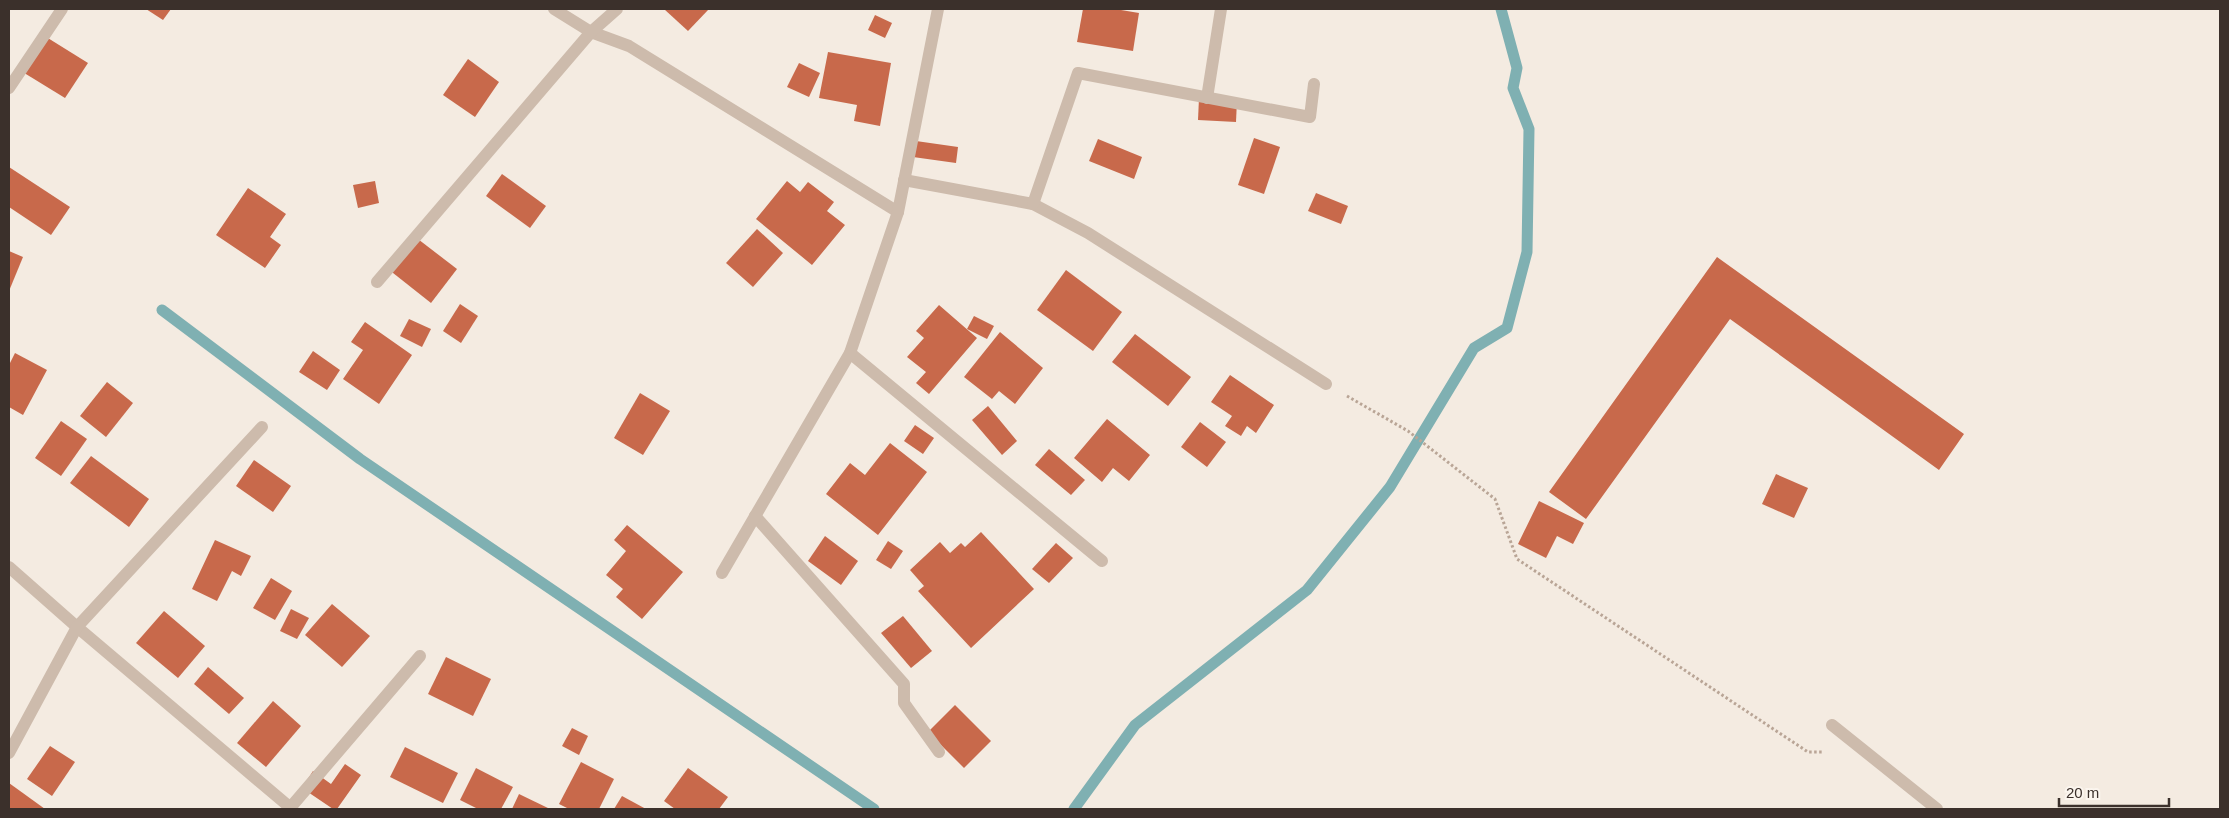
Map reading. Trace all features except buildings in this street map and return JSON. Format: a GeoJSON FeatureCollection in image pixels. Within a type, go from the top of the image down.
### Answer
{"type":"FeatureCollection","features":[{"type":"Feature","properties":{"kind":"street"},"geometry":{"type":"LineString","coordinates":[[9,88],[62,9]]}},
{"type":"Feature","properties":{"kind":"street"},"geometry":{"type":"LineString","coordinates":[[554,9],[592,32],[629,46],[898,212]]}},
{"type":"Feature","properties":{"kind":"street"},"geometry":{"type":"LineString","coordinates":[[377,282],[592,32],[617,9]]}},
{"type":"Feature","properties":{"kind":"street"},"geometry":{"type":"LineString","coordinates":[[722,573],[850,353],[898,212],[938,9]]}},
{"type":"Feature","properties":{"kind":"street"},"geometry":{"type":"LineString","coordinates":[[1207,98],[1221,9]]}},
{"type":"Feature","properties":{"kind":"street"},"geometry":{"type":"LineString","coordinates":[[1034,204],[1078,73],[1310,117],[1314,84]]}},
{"type":"Feature","properties":{"kind":"street"},"geometry":{"type":"LineString","coordinates":[[904,180],[1034,204],[1088,233],[1326,384]]}},
{"type":"Feature","properties":{"kind":"street"},"geometry":{"type":"LineString","coordinates":[[850,353],[1102,561]]}},
{"type":"Feature","properties":{"kind":"street"},"geometry":{"type":"LineString","coordinates":[[9,753],[76,627],[262,427]]}},
{"type":"Feature","properties":{"kind":"street"},"geometry":{"type":"LineString","coordinates":[[755,516],[904,684],[904,703],[939,752]]}},
{"type":"Feature","properties":{"kind":"street"},"geometry":{"type":"LineString","coordinates":[[9,567],[76,627],[291,809],[420,656]]}},
{"type":"Feature","properties":{"kind":"street"},"geometry":{"type":"LineString","coordinates":[[1832,726],[1937,809]]}},
{"type":"Feature","properties":{"kind":"path"},"geometry":{"type":"LineString","coordinates":[[1326,384],[1408,431],[1495,499],[1517,559],[1808,752],[1863,751]]}},
{"type":"Feature","properties":{"kind":"waterway"},"geometry":{"type":"LineString","coordinates":[[1074,809],[1135,725],[1307,590],[1390,487],[1474,348],[1507,328],[1527,252],[1529,129],[1513,88],[1517,68],[1501,9]]}},
{"type":"Feature","properties":{"kind":"waterway"},"geometry":{"type":"LineString","coordinates":[[162,310],[360,459],[874,809]]}}]}
